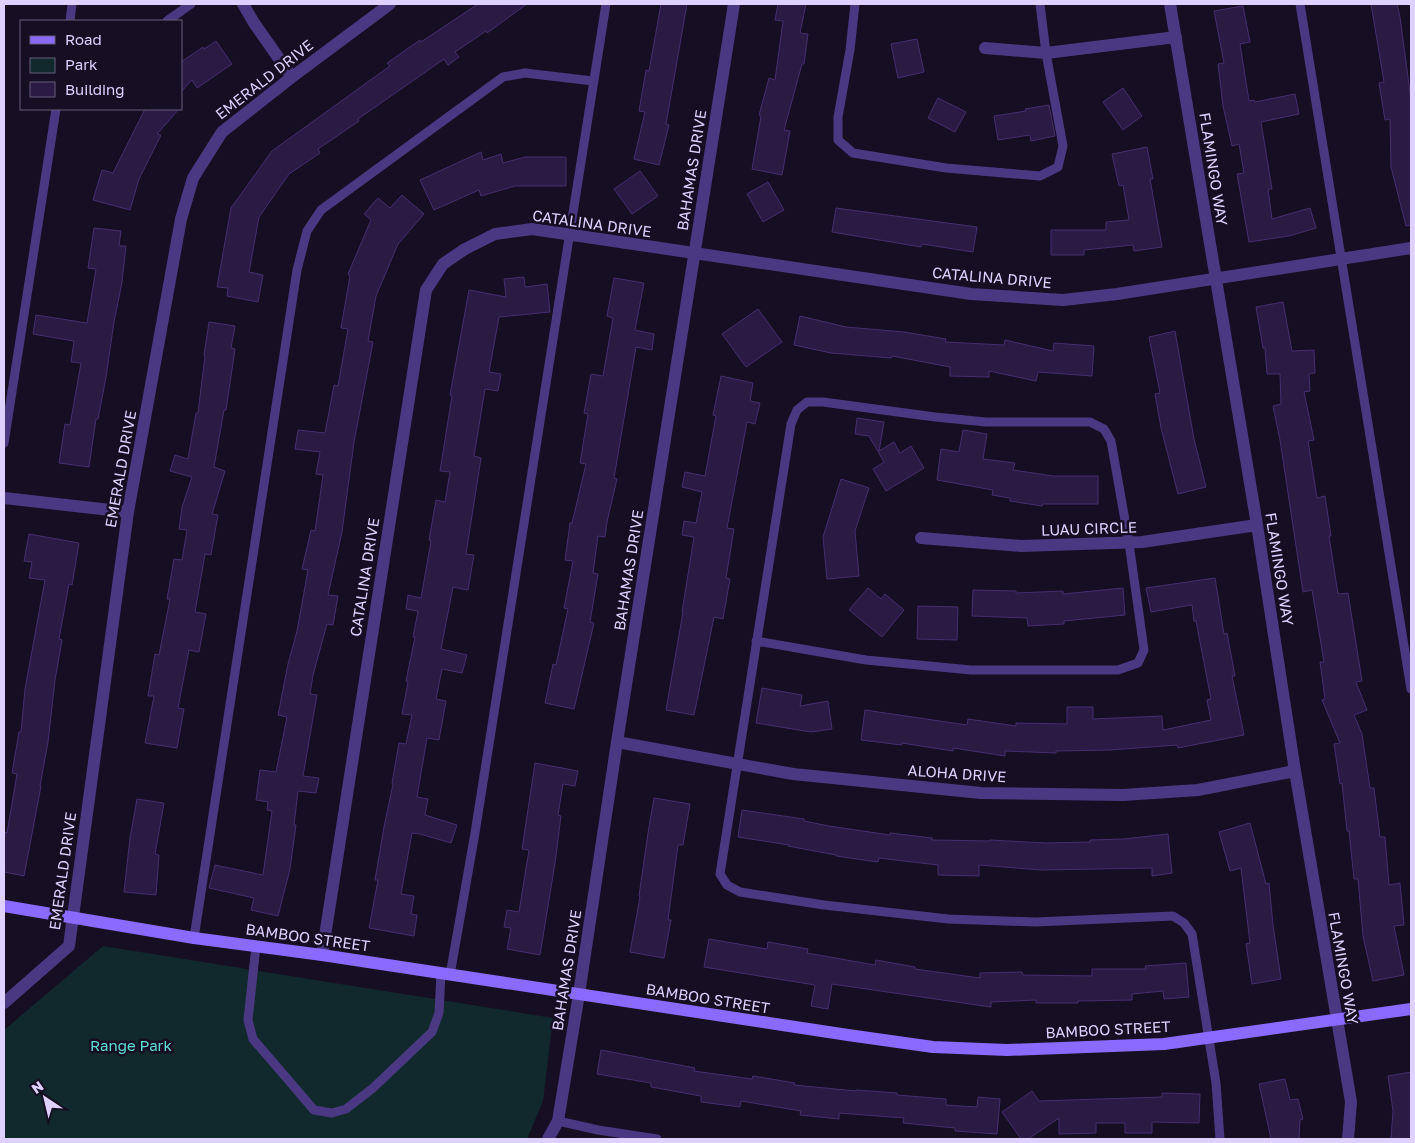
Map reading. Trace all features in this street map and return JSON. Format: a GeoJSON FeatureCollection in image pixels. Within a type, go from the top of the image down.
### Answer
{"type":"FeatureCollection","features":[{"type":"Feature","properties":{"kind":"street"},"geometry":{"type":"LineString","coordinates":[[243,4],[292,77]]}},
{"type":"Feature","properties":{"kind":"street","name":"EMERALD DRIVE"},"geometry":{"type":"LineString","coordinates":[[4,1003],[69,946],[128,512],[182,219],[194,178],[222,132],[390,4]]}},
{"type":"Feature","properties":{"kind":"street","name":"BAHAMAS DRIVE"},"geometry":{"type":"LineString","coordinates":[[548,1139],[558,1121],[579,994],[734,4]]}},
{"type":"Feature","properties":{"kind":"street","name":"FLAMINGO WAY"},"geometry":{"type":"LineString","coordinates":[[1170,4],[1351,1102],[1348,1139]]}},
{"type":"Feature","properties":{"kind":"street"},"geometry":{"type":"LineString","coordinates":[[985,48],[1046,53],[1176,37]]}},
{"type":"Feature","properties":{"kind":"street","name":"CATALINA DRIVE"},"geometry":{"type":"LineString","coordinates":[[322,955],[426,290],[443,264],[464,249],[495,234],[532,229],[971,294],[1063,300],[1117,294],[1411,248]]}},
{"type":"Feature","properties":{"kind":"street"},"geometry":{"type":"LineString","coordinates":[[4,498],[128,512]]}},
{"type":"Feature","properties":{"kind":"street","name":"LUAU CIRCLE"},"geometry":{"type":"LineString","coordinates":[[921,538],[1021,546],[1129,543],[1257,525]]}},
{"type":"Feature","properties":{"kind":"street","name":"ALOHA DRIVE"},"geometry":{"type":"LineString","coordinates":[[617,742],[793,774],[990,793],[1123,795],[1198,790],[1295,771]]}},
{"type":"Feature","properties":{"kind":"street","name":"BAMBOO STREET"},"geometry":{"type":"LineString","coordinates":[[4,906],[72,919],[194,938],[322,955],[848,1036],[934,1047],[1007,1050],[1164,1044],[1411,1009]]}},
{"type":"Feature","properties":{"kind":"lane"},"geometry":{"type":"LineString","coordinates":[[70,20],[72,4]]}},
{"type":"Feature","properties":{"kind":"lane"},"geometry":{"type":"LineString","coordinates":[[168,20],[191,4]]}},
{"type":"Feature","properties":{"kind":"lane"},"geometry":{"type":"LineString","coordinates":[[256,946],[248,1020],[253,1039],[314,1110],[332,1113],[346,1109],[373,1088],[432,1032],[439,1013],[445,974],[475,833],[606,4]]}},
{"type":"Feature","properties":{"kind":"lane"},"geometry":{"type":"LineString","coordinates":[[855,4],[850,50],[838,116],[838,140],[853,153],[946,168],[1040,176],[1058,167],[1064,146],[1046,53],[1040,4]]}},
{"type":"Feature","properties":{"kind":"lane"},"geometry":{"type":"LineString","coordinates":[[1300,4],[1411,689]]}},
{"type":"Feature","properties":{"kind":"lane"},"geometry":{"type":"LineString","coordinates":[[194,938],[297,270],[307,230],[321,210],[504,77],[525,73],[593,81]]}},
{"type":"Feature","properties":{"kind":"lane"},"geometry":{"type":"LineString","coordinates":[[4,442],[56,110]]}},
{"type":"Feature","properties":{"kind":"lane"},"geometry":{"type":"LineString","coordinates":[[756,641],[866,660],[971,670],[1118,670],[1138,663],[1144,650],[1129,543],[1111,441],[1104,429],[1090,422],[986,422],[823,402],[807,402],[797,410],[791,424],[756,641],[720,874],[727,885],[740,892],[824,905],[948,919],[1035,922],[1173,916],[1184,923],[1192,934],[1210,1038],[1216,1083],[1220,1139]]}},
{"type":"Feature","properties":{"kind":"lane"},"geometry":{"type":"LineString","coordinates":[[558,1121],[598,1130],[657,1139]]}},
{"type":"Feature","properties":{"kind":"green space","name":"Range Park"},"geometry":{"type":"Polygon","coordinates":[[[103,946],[553,1018],[543,1101],[527,1139],[4,1139],[4,1030],[103,946]]]}},
{"type":"Feature","properties":{"kind":"building"},"geometry":{"type":"Polygon","coordinates":[[[478,4],[527,4],[487,33],[486,31],[455,52],[459,57],[448,65],[444,59],[358,119],[359,121],[318,149],[320,153],[289,174],[259,217],[249,272],[263,275],[258,302],[227,296],[228,288],[217,287],[231,208],[272,151],[390,66],[387,63],[478,4]]]}},
{"type":"Feature","properties":{"kind":"building"},"geometry":{"type":"Polygon","coordinates":[[[661,4],[687,4],[666,124],[669,125],[659,165],[634,159],[645,112],[639,111],[646,70],[649,71],[661,4]]]}},
{"type":"Feature","properties":{"kind":"building"},"geometry":{"type":"Polygon","coordinates":[[[778,4],[806,4],[800,33],[808,34],[804,64],[802,64],[784,130],[790,131],[782,175],[752,169],[761,116],[759,115],[769,78],[775,80],[783,21],[775,20],[778,4]]]}},
{"type":"Feature","properties":{"kind":"building"},"geometry":{"type":"Polygon","coordinates":[[[1371,4],[1397,4],[1400,17],[1411,100],[1411,225],[1406,226],[1391,167],[1390,119],[1385,120],[1379,83],[1384,82],[1371,4]]]}},
{"type":"Feature","properties":{"kind":"building"},"geometry":{"type":"Polygon","coordinates":[[[1243,6],[1250,42],[1240,44],[1249,101],[1254,100],[1255,102],[1295,94],[1299,114],[1261,122],[1272,189],[1268,189],[1272,219],[1310,208],[1316,228],[1289,236],[1249,242],[1237,174],[1244,173],[1239,144],[1232,146],[1223,106],[1218,64],[1224,63],[1214,11],[1243,6]]]}},
{"type":"Feature","properties":{"kind":"building"},"geometry":{"type":"Polygon","coordinates":[[[917,39],[924,72],[898,78],[891,44],[917,39]]]}},
{"type":"Feature","properties":{"kind":"building"},"geometry":{"type":"Polygon","coordinates":[[[216,41],[232,64],[197,88],[192,80],[182,91],[182,61],[203,47],[204,49],[216,41]]]}},
{"type":"Feature","properties":{"kind":"building"},"geometry":{"type":"Polygon","coordinates":[[[1123,88],[1142,116],[1123,130],[1103,102],[1123,88]]]}},
{"type":"Feature","properties":{"kind":"building"},"geometry":{"type":"Polygon","coordinates":[[[938,98],[966,112],[955,132],[928,118],[938,98]]]}},
{"type":"Feature","properties":{"kind":"building"},"geometry":{"type":"Polygon","coordinates":[[[1049,105],[1055,136],[1031,141],[1030,135],[998,140],[994,116],[1049,105]]]}},
{"type":"Feature","properties":{"kind":"building"},"geometry":{"type":"Polygon","coordinates":[[[144,110],[178,110],[157,134],[161,135],[139,179],[130,210],[93,200],[102,170],[113,173],[144,110]]]}},
{"type":"Feature","properties":{"kind":"building"},"geometry":{"type":"Polygon","coordinates":[[[1147,147],[1153,179],[1150,179],[1162,247],[1134,251],[1133,245],[1084,250],[1084,255],[1051,255],[1051,230],[1106,230],[1106,222],[1129,220],[1123,185],[1119,186],[1112,154],[1147,147]]]}},
{"type":"Feature","properties":{"kind":"building"},"geometry":{"type":"Polygon","coordinates":[[[481,152],[483,160],[501,154],[503,163],[525,157],[566,157],[566,186],[515,186],[481,196],[479,190],[434,210],[420,180],[481,152]]]}},
{"type":"Feature","properties":{"kind":"building"},"geometry":{"type":"Polygon","coordinates":[[[640,171],[658,196],[632,214],[614,189],[640,171]]]}},
{"type":"Feature","properties":{"kind":"building"},"geometry":{"type":"Polygon","coordinates":[[[768,182],[784,210],[763,222],[747,194],[768,182]]]}},
{"type":"Feature","properties":{"kind":"building"},"geometry":{"type":"Polygon","coordinates":[[[402,195],[424,214],[398,244],[376,296],[368,341],[373,342],[354,442],[342,532],[328,595],[338,596],[333,625],[327,624],[313,675],[310,694],[317,695],[303,776],[319,778],[316,793],[298,791],[290,869],[278,916],[251,910],[254,898],[209,888],[215,865],[263,875],[272,811],[267,810],[268,802],[256,800],[260,770],[276,772],[287,717],[278,715],[297,631],[308,570],[302,569],[311,530],[315,531],[323,475],[316,474],[320,452],[295,449],[298,430],[325,433],[334,385],[338,386],[348,329],[341,328],[350,276],[348,274],[371,220],[364,214],[378,198],[390,208],[402,195]]]}},
{"type":"Feature","properties":{"kind":"building"},"geometry":{"type":"Polygon","coordinates":[[[836,208],[977,227],[973,252],[922,244],[921,247],[832,232],[836,208]]]}},
{"type":"Feature","properties":{"kind":"building"},"geometry":{"type":"Polygon","coordinates":[[[94,228],[121,231],[119,246],[126,246],[122,282],[106,377],[98,419],[96,419],[89,467],[59,463],[65,424],[70,425],[81,363],[71,362],[74,341],[33,334],[36,315],[87,323],[96,269],[88,268],[94,228]]]}},
{"type":"Feature","properties":{"kind":"building"},"geometry":{"type":"Polygon","coordinates":[[[524,277],[525,287],[547,284],[550,312],[499,317],[489,372],[501,374],[498,391],[485,389],[474,456],[481,458],[466,554],[474,555],[468,590],[453,587],[441,649],[467,655],[462,673],[442,669],[436,699],[446,701],[439,740],[427,738],[417,797],[428,799],[425,815],[457,825],[451,843],[412,833],[401,894],[414,896],[411,914],[417,915],[414,936],[369,928],[378,880],[375,880],[399,743],[406,744],[412,715],[402,714],[418,611],[406,609],[408,595],[421,598],[436,500],[445,502],[450,472],[440,471],[452,396],[450,395],[469,290],[506,297],[504,279],[524,277]]]}},
{"type":"Feature","properties":{"kind":"building"},"geometry":{"type":"Polygon","coordinates":[[[614,278],[644,283],[635,330],[654,334],[652,350],[636,347],[614,478],[617,479],[605,537],[598,536],[593,573],[598,574],[590,622],[594,623],[574,709],[545,703],[553,664],[556,665],[568,609],[564,608],[573,561],[565,560],[570,523],[572,523],[586,464],[580,463],[588,414],[584,413],[591,374],[603,376],[613,318],[607,316],[614,278]]]}},
{"type":"Feature","properties":{"kind":"building"},"geometry":{"type":"Polygon","coordinates":[[[1283,302],[1292,351],[1314,350],[1315,373],[1309,374],[1310,391],[1304,392],[1314,440],[1308,441],[1317,498],[1325,496],[1338,594],[1348,593],[1362,681],[1356,682],[1367,710],[1354,715],[1362,734],[1370,788],[1374,788],[1380,837],[1385,837],[1389,885],[1400,883],[1404,925],[1394,926],[1404,975],[1373,981],[1363,936],[1358,879],[1354,879],[1342,783],[1340,784],[1334,744],[1340,743],[1322,700],[1325,699],[1320,662],[1324,662],[1312,590],[1303,592],[1273,406],[1281,404],[1280,374],[1267,374],[1265,348],[1263,348],[1256,307],[1283,302]]]}},
{"type":"Feature","properties":{"kind":"building"},"geometry":{"type":"Polygon","coordinates":[[[758,309],[782,342],[746,367],[722,334],[758,309]]]}},
{"type":"Feature","properties":{"kind":"building"},"geometry":{"type":"Polygon","coordinates":[[[800,316],[846,327],[904,332],[946,339],[945,342],[1004,345],[1005,340],[1053,351],[1054,343],[1094,346],[1092,376],[1038,372],[1036,381],[989,371],[989,377],[950,376],[950,367],[892,356],[891,358],[831,353],[794,345],[800,316]]]}},
{"type":"Feature","properties":{"kind":"building"},"geometry":{"type":"Polygon","coordinates":[[[209,322],[235,326],[231,348],[235,349],[226,410],[224,410],[214,467],[225,471],[212,514],[218,515],[211,555],[205,554],[195,612],[206,614],[199,652],[189,650],[178,708],[184,709],[177,748],[145,743],[154,696],[148,696],[155,654],[159,655],[170,599],[167,599],[174,559],[182,560],[187,530],[179,529],[182,507],[192,477],[170,471],[175,455],[188,459],[196,413],[198,413],[209,322]]]}},
{"type":"Feature","properties":{"kind":"building"},"geometry":{"type":"Polygon","coordinates":[[[1175,331],[1194,439],[1206,487],[1178,494],[1161,428],[1155,394],[1160,393],[1149,337],[1175,331]]]}},
{"type":"Feature","properties":{"kind":"building"},"geometry":{"type":"Polygon","coordinates":[[[721,376],[753,383],[750,401],[760,403],[755,424],[747,422],[727,528],[734,529],[726,578],[730,579],[723,619],[714,617],[694,715],[666,710],[694,537],[682,535],[684,521],[696,523],[702,492],[682,487],[685,472],[705,476],[716,416],[713,415],[721,376]]]}},
{"type":"Feature","properties":{"kind":"building"},"geometry":{"type":"Polygon","coordinates":[[[857,418],[884,422],[879,451],[894,442],[900,453],[911,446],[924,468],[886,491],[873,469],[884,462],[869,436],[855,434],[857,418]]]}},
{"type":"Feature","properties":{"kind":"building"},"geometry":{"type":"Polygon","coordinates":[[[963,430],[987,434],[983,459],[1015,463],[1013,470],[1053,476],[1098,476],[1098,504],[1043,504],[1042,506],[1010,501],[1010,498],[992,495],[993,490],[937,480],[941,449],[959,452],[963,430]]]}},
{"type":"Feature","properties":{"kind":"building"},"geometry":{"type":"Polygon","coordinates":[[[841,479],[869,488],[855,531],[859,576],[827,579],[823,537],[841,479]]]}},
{"type":"Feature","properties":{"kind":"building"},"geometry":{"type":"Polygon","coordinates":[[[29,534],[79,543],[72,585],[69,584],[59,639],[62,640],[48,742],[24,876],[4,872],[4,832],[7,833],[17,774],[12,773],[19,732],[21,732],[25,689],[45,580],[29,578],[32,562],[24,561],[29,534]]]}},
{"type":"Feature","properties":{"kind":"building"},"geometry":{"type":"Polygon","coordinates":[[[1215,578],[1224,634],[1227,633],[1235,676],[1232,676],[1244,735],[1178,748],[1177,745],[1110,750],[1056,751],[1056,753],[1005,751],[1005,756],[953,748],[953,751],[902,743],[902,745],[861,740],[865,710],[967,725],[968,719],[1016,726],[1016,723],[1067,724],[1067,707],[1093,707],[1093,719],[1162,716],[1163,730],[1211,720],[1207,700],[1211,699],[1192,605],[1151,612],[1146,588],[1215,578]]]}},
{"type":"Feature","properties":{"kind":"building"},"geometry":{"type":"Polygon","coordinates":[[[868,588],[881,599],[885,594],[904,610],[882,637],[849,610],[868,588]]]}},
{"type":"Feature","properties":{"kind":"building"},"geometry":{"type":"Polygon","coordinates":[[[1123,588],[1125,615],[1064,621],[1064,624],[1028,626],[1027,618],[972,616],[973,590],[1016,591],[1016,593],[1063,591],[1063,594],[1123,588]]]}},
{"type":"Feature","properties":{"kind":"building"},"geometry":{"type":"Polygon","coordinates":[[[918,606],[958,607],[957,640],[917,639],[918,606]]]}},
{"type":"Feature","properties":{"kind":"building"},"geometry":{"type":"Polygon","coordinates":[[[762,688],[802,695],[800,706],[828,701],[832,729],[811,732],[756,723],[762,688]]]}},
{"type":"Feature","properties":{"kind":"building"},"geometry":{"type":"Polygon","coordinates":[[[535,763],[578,771],[575,786],[563,784],[558,815],[561,816],[555,863],[540,955],[507,949],[511,928],[504,927],[507,910],[519,912],[529,850],[522,849],[535,763]]]}},
{"type":"Feature","properties":{"kind":"building"},"geometry":{"type":"Polygon","coordinates":[[[654,798],[690,804],[683,845],[678,845],[668,920],[671,920],[664,958],[630,952],[654,798]]]}},
{"type":"Feature","properties":{"kind":"building"},"geometry":{"type":"Polygon","coordinates":[[[137,799],[164,803],[155,854],[159,855],[156,895],[124,892],[130,838],[137,799]]]}},
{"type":"Feature","properties":{"kind":"building"},"geometry":{"type":"Polygon","coordinates":[[[742,810],[804,819],[804,821],[829,826],[890,835],[890,833],[932,838],[932,840],[990,840],[1046,843],[1090,842],[1090,840],[1124,839],[1168,834],[1172,873],[1152,876],[1152,868],[1041,870],[979,865],[979,876],[938,875],[938,865],[879,858],[878,862],[738,837],[742,810]]]}},
{"type":"Feature","properties":{"kind":"building"},"geometry":{"type":"Polygon","coordinates":[[[1250,823],[1266,884],[1269,883],[1281,979],[1252,984],[1246,944],[1250,943],[1241,868],[1230,871],[1219,832],[1250,823]]]}},
{"type":"Feature","properties":{"kind":"building"},"geometry":{"type":"Polygon","coordinates":[[[709,939],[767,949],[768,942],[808,949],[807,953],[875,965],[876,960],[915,967],[915,969],[980,978],[980,973],[1022,972],[1023,975],[1092,976],[1092,969],[1146,969],[1145,966],[1186,963],[1189,997],[1164,999],[1163,991],[1132,994],[1132,1000],[1078,1001],[1078,1003],[1036,1003],[1036,1000],[991,1002],[991,1007],[832,984],[828,1009],[811,1006],[815,985],[704,967],[709,939]]]}},
{"type":"Feature","properties":{"kind":"building"},"geometry":{"type":"Polygon","coordinates":[[[601,1050],[695,1068],[694,1071],[752,1079],[753,1076],[795,1083],[794,1085],[946,1099],[946,1105],[977,1107],[978,1097],[1000,1099],[997,1134],[955,1131],[955,1128],[903,1123],[904,1118],[839,1113],[839,1119],[800,1115],[801,1111],[741,1101],[740,1107],[701,1102],[701,1096],[651,1087],[651,1083],[597,1074],[601,1050]]]}},
{"type":"Feature","properties":{"kind":"building"},"geometry":{"type":"Polygon","coordinates":[[[1411,1072],[1411,1139],[1391,1139],[1393,1111],[1388,1076],[1411,1072]]]}},
{"type":"Feature","properties":{"kind":"building"},"geometry":{"type":"Polygon","coordinates":[[[1285,1079],[1290,1100],[1298,1099],[1303,1119],[1300,1120],[1299,1139],[1271,1139],[1259,1084],[1285,1079]]]}},
{"type":"Feature","properties":{"kind":"building"},"geometry":{"type":"Polygon","coordinates":[[[1032,1091],[1039,1101],[1162,1097],[1162,1093],[1200,1094],[1199,1123],[1152,1122],[1152,1133],[1125,1133],[1125,1123],[1096,1123],[1096,1133],[1059,1134],[1059,1118],[1028,1139],[1021,1139],[1002,1112],[1032,1091]]]}}]}
